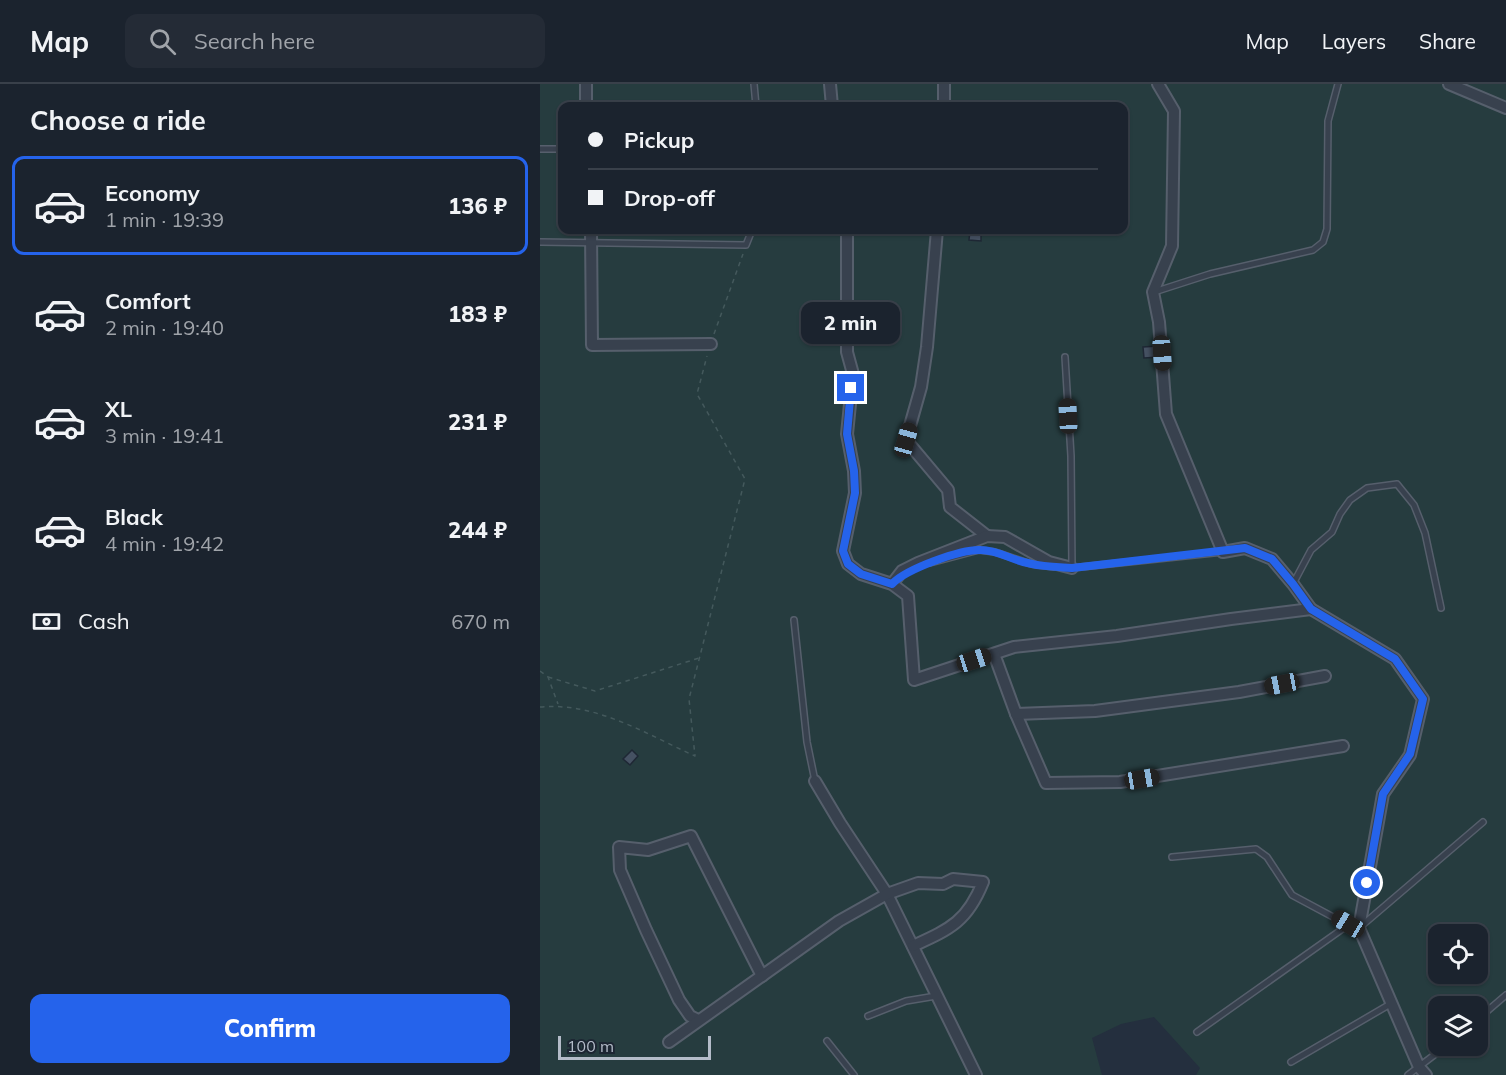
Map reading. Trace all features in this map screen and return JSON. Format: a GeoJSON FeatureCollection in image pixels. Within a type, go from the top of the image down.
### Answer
{"type":"FeatureCollection","features":[{"type":"Feature","properties":{"kind":"street"},"geometry":{"type":"LineString","coordinates":[[586,84],[586,102]]}},
{"type":"Feature","properties":{"kind":"street"},"geometry":{"type":"LineString","coordinates":[[830,84],[832,102]]}},
{"type":"Feature","properties":{"kind":"street"},"geometry":{"type":"LineString","coordinates":[[944,84],[944,102]]}},
{"type":"Feature","properties":{"kind":"street"},"geometry":{"type":"LineString","coordinates":[[1158,84],[1174,111],[1172,246],[1153,292],[1159,322],[1166,414],[1223,552],[1245,548],[1272,559],[1311,609],[1395,659],[1423,699],[1410,754],[1383,794],[1353,926],[1423,1071]]}},
{"type":"Feature","properties":{"kind":"street"},"geometry":{"type":"LineString","coordinates":[[1449,84],[1506,108]]}},
{"type":"Feature","properties":{"kind":"street"},"geometry":{"type":"LineString","coordinates":[[591,234],[592,345],[711,344]]}},
{"type":"Feature","properties":{"kind":"street"},"geometry":{"type":"LineString","coordinates":[[847,234],[847,352],[853,374],[847,434],[854,471],[855,493],[843,551],[848,564],[861,574],[892,584],[908,596],[914,680],[1014,647],[1118,636],[1311,609]]}},
{"type":"Feature","properties":{"kind":"street"},"geometry":{"type":"LineString","coordinates":[[937,234],[927,347],[921,387],[906,440],[948,490],[950,507],[987,536]]}},
{"type":"Feature","properties":{"kind":"street"},"geometry":{"type":"LineString","coordinates":[[892,584],[902,571],[987,536],[1005,537],[1049,562],[1072,568]]}},
{"type":"Feature","properties":{"kind":"street"},"geometry":{"type":"LineString","coordinates":[[994,654],[1016,714],[1046,783],[1120,782],[1343,746]]}},
{"type":"Feature","properties":{"kind":"street"},"geometry":{"type":"LineString","coordinates":[[1016,714],[1095,711],[1239,692],[1325,676]]}},
{"type":"Feature","properties":{"kind":"street"},"geometry":{"type":"LineString","coordinates":[[815,781],[887,894],[976,1075]]}},
{"type":"Feature","properties":{"kind":"street"},"geometry":{"type":"LineString","coordinates":[[698,1020],[690,1016],[679,1000],[646,930],[620,870],[619,847],[648,850],[691,836],[762,976]]}},
{"type":"Feature","properties":{"kind":"street"},"geometry":{"type":"LineString","coordinates":[[669,1042],[839,921],[887,894],[918,883],[943,884],[953,879],[983,882],[975,903],[950,929],[913,946]]}},
{"type":"Feature","properties":{"kind":"lane"},"geometry":{"type":"LineString","coordinates":[[754,84],[756,102]]}},
{"type":"Feature","properties":{"kind":"lane"},"geometry":{"type":"LineString","coordinates":[[1153,292],[1210,274],[1314,250],[1323,242],[1328,229],[1328,121],[1338,84]]}},
{"type":"Feature","properties":{"kind":"lane"},"geometry":{"type":"LineString","coordinates":[[540,149],[558,149]]}},
{"type":"Feature","properties":{"kind":"lane"},"geometry":{"type":"LineString","coordinates":[[540,242],[747,245],[751,234]]}},
{"type":"Feature","properties":{"kind":"lane"},"geometry":{"type":"LineString","coordinates":[[1065,357],[1071,456],[1072,568]]}},
{"type":"Feature","properties":{"kind":"lane"},"geometry":{"type":"LineString","coordinates":[[1293,584],[1311,550],[1332,532],[1340,513],[1350,500],[1367,488],[1397,484],[1414,505],[1425,533],[1441,608]]}},
{"type":"Feature","properties":{"kind":"lane"},"geometry":{"type":"LineString","coordinates":[[892,584],[905,573],[923,565],[980,550],[995,552],[1031,564],[1072,568],[1223,552]]}},
{"type":"Feature","properties":{"kind":"lane"},"geometry":{"type":"LineString","coordinates":[[794,620],[807,742],[815,781]]}},
{"type":"Feature","properties":{"kind":"lane"},"geometry":{"type":"LineString","coordinates":[[1197,1032],[1353,926],[1483,822]]}},
{"type":"Feature","properties":{"kind":"lane"},"geometry":{"type":"LineString","coordinates":[[1172,857],[1257,849],[1268,857],[1292,895],[1353,926]]}},
{"type":"Feature","properties":{"kind":"lane"},"geometry":{"type":"LineString","coordinates":[[1488,1010],[1506,995]]}},
{"type":"Feature","properties":{"kind":"lane"},"geometry":{"type":"LineString","coordinates":[[868,1016],[906,1001],[936,996]]}},
{"type":"Feature","properties":{"kind":"lane"},"geometry":{"type":"LineString","coordinates":[[1291,1062],[1392,1003]]}},
{"type":"Feature","properties":{"kind":"lane"},"geometry":{"type":"LineString","coordinates":[[827,1041],[854,1075]]}},
{"type":"Feature","properties":{"kind":"lane"},"geometry":{"type":"LineString","coordinates":[[1408,1075],[1423,1071],[1437,1056]]}},
{"type":"Feature","properties":{"kind":"path"},"geometry":{"type":"LineString","coordinates":[[540,707],[558,705],[598,712],[695,756],[689,699],[745,479],[697,394],[711,344],[747,245]]}},
{"type":"Feature","properties":{"kind":"path"},"geometry":{"type":"LineString","coordinates":[[540,671],[548,677],[595,691],[699,658]]}},
{"type":"Feature","properties":{"kind":"path"},"geometry":{"type":"LineString","coordinates":[[548,677],[558,705]]}},
{"type":"Feature","properties":{"kind":"green space"},"geometry":{"type":"Polygon","coordinates":[[[540,84],[1506,84],[1506,1075],[1196,1075],[1200,1068],[1154,1017],[1121,1024],[1092,1038],[1102,1075],[540,1075],[540,84]]]}},
{"type":"Feature","properties":{"kind":"building"},"geometry":{"type":"Polygon","coordinates":[[[970,234],[981,234],[981,241],[969,240],[970,234]]]}},
{"type":"Feature","properties":{"kind":"building"},"geometry":{"type":"Polygon","coordinates":[[[1158,346],[1159,357],[1144,358],[1143,347],[1158,346]]]}},
{"type":"Feature","properties":{"kind":"building"},"geometry":{"type":"Polygon","coordinates":[[[632,750],[638,756],[630,765],[623,759],[632,750]]]}},
{"type":"Feature","properties":{"kind":"route"},"geometry":{"type":"LineString","coordinates":[[851,388],[847,434],[854,471],[855,493],[843,551],[848,564],[861,574],[892,584],[905,573],[923,565],[980,550],[995,552],[1031,564],[1072,568],[1245,548],[1272,559],[1311,609],[1395,659],[1423,699],[1410,754],[1383,794],[1367,883]]}}]}
